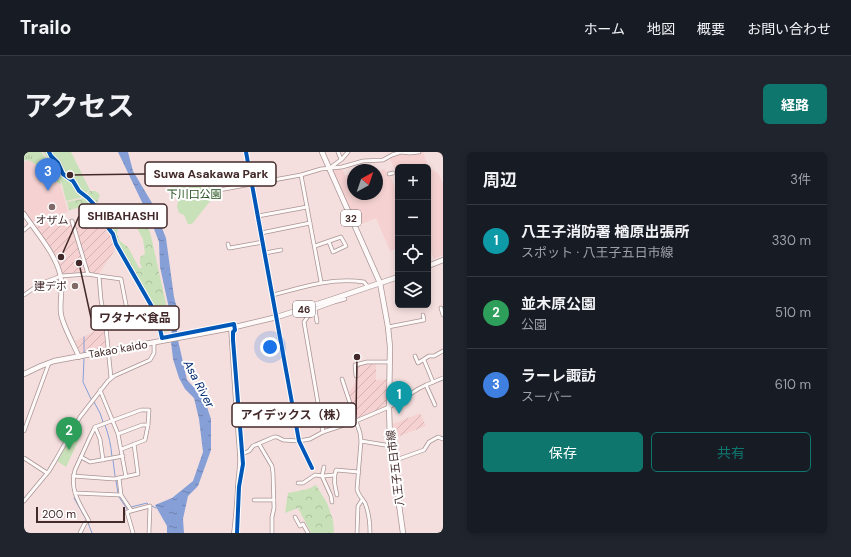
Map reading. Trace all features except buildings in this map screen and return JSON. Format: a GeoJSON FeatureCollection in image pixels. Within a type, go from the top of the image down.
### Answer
{"type":"FeatureCollection","features":[{"type":"Feature","properties":{"kind":"main road","name":"八王子五日市線"},"geometry":{"type":"LineString","coordinates":[[322,152],[380,283],[388,328],[391,446],[403,533]]}},
{"type":"Feature","properties":{"kind":"main road"},"geometry":{"type":"LineString","coordinates":[[431,265],[443,260]]}},
{"type":"Feature","properties":{"kind":"main road","name":"Takao kaido"},"geometry":{"type":"LineString","coordinates":[[24,374],[49,362],[154,343],[277,317],[334,300],[395,278]]}},
{"type":"Feature","properties":{"kind":"street"},"geometry":{"type":"LineString","coordinates":[[246,152],[299,441],[312,468]]}},
{"type":"Feature","properties":{"kind":"street"},"geometry":{"type":"LineString","coordinates":[[338,152],[341,160]]}},
{"type":"Feature","properties":{"kind":"street"},"geometry":{"type":"LineString","coordinates":[[330,168],[341,160],[348,152]]}},
{"type":"Feature","properties":{"kind":"street"},"geometry":{"type":"LineString","coordinates":[[219,190],[301,175],[330,168],[342,167],[363,161],[383,160],[400,152],[419,152]]}},
{"type":"Feature","properties":{"kind":"street"},"geometry":{"type":"LineString","coordinates":[[301,175],[321,282]]}},
{"type":"Feature","properties":{"kind":"street"},"geometry":{"type":"LineString","coordinates":[[258,216],[307,207]]}},
{"type":"Feature","properties":{"kind":"street"},"geometry":{"type":"LineString","coordinates":[[24,214],[54,259],[61,276],[61,314],[64,324],[80,356]]}},
{"type":"Feature","properties":{"kind":"street"},"geometry":{"type":"LineString","coordinates":[[72,221],[88,274]]}},
{"type":"Feature","properties":{"kind":"street"},"geometry":{"type":"LineString","coordinates":[[261,233],[310,223]]}},
{"type":"Feature","properties":{"kind":"street"},"geometry":{"type":"LineString","coordinates":[[24,230],[31,224]]}},
{"type":"Feature","properties":{"kind":"street"},"geometry":{"type":"LineString","coordinates":[[314,246],[342,237],[346,246],[333,252],[328,242]]}},
{"type":"Feature","properties":{"kind":"street"},"geometry":{"type":"LineString","coordinates":[[228,244],[230,248],[263,242]]}},
{"type":"Feature","properties":{"kind":"street"},"geometry":{"type":"LineString","coordinates":[[265,253],[281,250]]}},
{"type":"Feature","properties":{"kind":"street"},"geometry":{"type":"LineString","coordinates":[[24,295],[40,284],[61,276],[88,274],[121,279],[129,320]]}},
{"type":"Feature","properties":{"kind":"street"},"geometry":{"type":"LineString","coordinates":[[99,276],[111,378]]}},
{"type":"Feature","properties":{"kind":"street"},"geometry":{"type":"LineString","coordinates":[[273,295],[321,282],[364,282],[368,288]]}},
{"type":"Feature","properties":{"kind":"street"},"geometry":{"type":"LineString","coordinates":[[323,432],[304,322],[315,309],[334,300],[345,300]]}},
{"type":"Feature","properties":{"kind":"street"},"geometry":{"type":"LineString","coordinates":[[441,308],[443,315]]}},
{"type":"Feature","properties":{"kind":"street"},"geometry":{"type":"LineString","coordinates":[[315,309],[318,322]]}},
{"type":"Feature","properties":{"kind":"street"},"geometry":{"type":"LineString","coordinates":[[106,328],[154,313]]}},
{"type":"Feature","properties":{"kind":"street"},"geometry":{"type":"LineString","coordinates":[[388,328],[424,320],[423,315]]}},
{"type":"Feature","properties":{"kind":"street"},"geometry":{"type":"LineString","coordinates":[[229,328],[241,464],[234,533]]}},
{"type":"Feature","properties":{"kind":"street"},"geometry":{"type":"LineString","coordinates":[[24,501],[47,473],[77,421],[100,390],[111,378],[150,360],[154,353],[154,343]]}},
{"type":"Feature","properties":{"kind":"street"},"geometry":{"type":"LineString","coordinates":[[415,356],[418,363],[429,356],[434,356],[443,352]]}},
{"type":"Feature","properties":{"kind":"street"},"geometry":{"type":"LineString","coordinates":[[424,360],[433,382]]}},
{"type":"Feature","properties":{"kind":"street"},"geometry":{"type":"LineString","coordinates":[[24,431],[49,362]]}},
{"type":"Feature","properties":{"kind":"street"},"geometry":{"type":"LineString","coordinates":[[356,376],[355,365],[367,362],[390,362]]}},
{"type":"Feature","properties":{"kind":"street"},"geometry":{"type":"LineString","coordinates":[[240,455],[249,451],[253,446],[274,437],[283,440],[299,441],[310,439],[323,432],[356,421],[389,407],[426,385],[443,378]]}},
{"type":"Feature","properties":{"kind":"street"},"geometry":{"type":"LineString","coordinates":[[342,379],[360,433],[361,441],[357,489],[358,494],[364,503],[370,521],[370,533]]}},
{"type":"Feature","properties":{"kind":"street"},"geometry":{"type":"LineString","coordinates":[[426,385],[431,401],[435,405]]}},
{"type":"Feature","properties":{"kind":"street"},"geometry":{"type":"LineString","coordinates":[[100,390],[118,434],[126,477]]}},
{"type":"Feature","properties":{"kind":"street"},"geometry":{"type":"LineString","coordinates":[[80,533],[85,522],[89,521],[75,494],[72,482],[80,457],[95,427],[141,410],[149,410],[145,440],[122,449]]}},
{"type":"Feature","properties":{"kind":"street"},"geometry":{"type":"LineString","coordinates":[[118,434],[142,425],[148,425]]}},
{"type":"Feature","properties":{"kind":"street"},"geometry":{"type":"LineString","coordinates":[[95,427],[100,439],[103,460]]}},
{"type":"Feature","properties":{"kind":"street"},"geometry":{"type":"LineString","coordinates":[[393,461],[424,450],[429,442],[438,437],[443,439]]}},
{"type":"Feature","properties":{"kind":"street"},"geometry":{"type":"LineString","coordinates":[[361,441],[391,446]]}},
{"type":"Feature","properties":{"kind":"street"},"geometry":{"type":"LineString","coordinates":[[73,476],[119,478],[138,474],[134,444]]}},
{"type":"Feature","properties":{"kind":"street"},"geometry":{"type":"LineString","coordinates":[[259,444],[272,466],[274,482],[272,533]]}},
{"type":"Feature","properties":{"kind":"street"},"geometry":{"type":"LineString","coordinates":[[80,457],[90,462],[123,456]]}},
{"type":"Feature","properties":{"kind":"street"},"geometry":{"type":"LineString","coordinates":[[24,458],[47,473]]}},
{"type":"Feature","properties":{"kind":"street"},"geometry":{"type":"LineString","coordinates":[[324,467],[322,476],[330,492],[332,502]]}},
{"type":"Feature","properties":{"kind":"street"},"geometry":{"type":"LineString","coordinates":[[337,494],[334,481],[336,470],[359,472]]}},
{"type":"Feature","properties":{"kind":"street"},"geometry":{"type":"LineString","coordinates":[[298,483],[303,483],[315,475],[334,475]]}},
{"type":"Feature","properties":{"kind":"street"},"geometry":{"type":"LineString","coordinates":[[119,478],[121,495],[131,510]]}},
{"type":"Feature","properties":{"kind":"street"},"geometry":{"type":"LineString","coordinates":[[75,494],[121,495]]}},
{"type":"Feature","properties":{"kind":"street"},"geometry":{"type":"LineString","coordinates":[[254,500],[274,500]]}},
{"type":"Feature","properties":{"kind":"street"},"geometry":{"type":"LineString","coordinates":[[357,533],[358,506],[362,500]]}},
{"type":"Feature","properties":{"kind":"street"},"geometry":{"type":"LineString","coordinates":[[133,533],[127,512],[150,506],[149,533]]}},
{"type":"Feature","properties":{"kind":"street"},"geometry":{"type":"LineString","coordinates":[[295,517],[300,526],[303,524],[308,533]]}},
{"type":"Feature","properties":{"kind":"shaded area"},"geometry":{"type":"Polygon","coordinates":[[[401,152],[423,152],[427,164],[395,164],[395,170],[389,157],[401,152]]]}},
{"type":"Feature","properties":{"kind":"shaded area"},"geometry":{"type":"Polygon","coordinates":[[[26,161],[31,161],[61,186],[68,212],[32,222],[24,211],[24,163],[26,161]]]}},
{"type":"Feature","properties":{"kind":"shaded area"},"geometry":{"type":"Polygon","coordinates":[[[342,167],[345,175],[347,174],[347,200],[383,200],[383,170],[385,169],[386,172],[388,171],[395,188],[395,249],[390,251],[376,218],[362,224],[359,217],[354,219],[332,169],[342,167]]]}},
{"type":"Feature","properties":{"kind":"shaded area"},"geometry":{"type":"Polygon","coordinates":[[[431,170],[438,173],[443,183],[443,255],[434,259],[431,252],[431,170]]]}},
{"type":"Feature","properties":{"kind":"shaded area"},"geometry":{"type":"Polygon","coordinates":[[[100,218],[108,232],[110,232],[114,244],[117,247],[99,274],[89,272],[74,222],[100,218]]]}},
{"type":"Feature","properties":{"kind":"shaded area"},"geometry":{"type":"Polygon","coordinates":[[[70,220],[85,273],[63,274],[52,250],[35,226],[50,222],[59,223],[70,220]]]}},
{"type":"Feature","properties":{"kind":"shaded area"},"geometry":{"type":"Polygon","coordinates":[[[103,327],[106,349],[81,354],[75,341],[103,327]]]}},
{"type":"Feature","properties":{"kind":"shaded area"},"geometry":{"type":"Polygon","coordinates":[[[376,363],[376,380],[388,379],[387,406],[357,419],[349,393],[357,376],[356,366],[376,363]]]}},
{"type":"Feature","properties":{"kind":"shaded area"},"geometry":{"type":"Polygon","coordinates":[[[420,413],[426,426],[392,439],[393,424],[420,413]]]}},
{"type":"Feature","properties":{"kind":"green space"},"geometry":{"type":"Polygon","coordinates":[[[24,152],[41,152],[53,167],[61,185],[31,161],[24,161],[24,152]]]}},
{"type":"Feature","properties":{"kind":"green space"},"geometry":{"type":"Polygon","coordinates":[[[43,152],[71,152],[90,190],[80,198],[66,201],[62,184],[54,166],[43,152]]]}},
{"type":"Feature","properties":{"kind":"green space","name":"下川口公園"},"geometry":{"type":"Polygon","coordinates":[[[217,175],[219,190],[192,224],[188,224],[184,215],[179,213],[177,207],[178,202],[166,178],[217,175]]]}},
{"type":"Feature","properties":{"kind":"green space"},"geometry":{"type":"Polygon","coordinates":[[[90,191],[96,191],[100,195],[97,203],[112,220],[117,216],[120,219],[117,234],[120,241],[128,247],[139,268],[142,268],[140,257],[145,254],[143,239],[138,230],[135,214],[140,213],[147,223],[170,322],[170,330],[162,333],[156,308],[127,258],[117,244],[110,228],[102,217],[89,205],[69,210],[67,202],[81,199],[90,191]]]}},
{"type":"Feature","properties":{"kind":"green space"},"geometry":{"type":"Polygon","coordinates":[[[75,428],[82,433],[66,467],[57,461],[75,428]]]}},
{"type":"Feature","properties":{"kind":"green space"},"geometry":{"type":"Polygon","coordinates":[[[316,485],[327,503],[333,520],[334,533],[311,533],[298,508],[285,513],[288,493],[308,489],[316,485]]]}},
{"type":"Feature","properties":{"kind":"water"},"geometry":{"type":"Polygon","coordinates":[[[118,152],[128,152],[133,171],[152,203],[166,238],[174,297],[179,316],[177,330],[178,340],[187,380],[204,398],[211,419],[211,450],[198,486],[188,496],[183,519],[184,533],[167,533],[167,526],[155,505],[172,498],[193,481],[203,452],[199,419],[194,398],[185,389],[179,378],[173,359],[171,342],[172,322],[160,267],[159,242],[151,221],[118,152]]]}},
{"type":"Feature","properties":{"kind":"waterway"},"geometry":{"type":"LineString","coordinates":[[84,337],[84,354]]}},
{"type":"Feature","properties":{"kind":"waterway"},"geometry":{"type":"LineString","coordinates":[[84,359],[83,382],[91,399]]}},
{"type":"Feature","properties":{"kind":"waterway"},"geometry":{"type":"LineString","coordinates":[[94,402],[103,422]]}},
{"type":"Feature","properties":{"kind":"waterway"},"geometry":{"type":"LineString","coordinates":[[105,425],[110,441],[112,457]]}},
{"type":"Feature","properties":{"kind":"waterway"},"geometry":{"type":"LineString","coordinates":[[113,460],[115,476]]}},
{"type":"Feature","properties":{"kind":"waterway"},"geometry":{"type":"LineString","coordinates":[[116,481],[118,493]]}},
{"type":"Feature","properties":{"kind":"waterway"},"geometry":{"type":"LineString","coordinates":[[119,497],[127,509]]}},
{"type":"Feature","properties":{"kind":"waterway"},"geometry":{"type":"LineString","coordinates":[[74,498],[87,521]]}},
{"type":"Feature","properties":{"kind":"waterway"},"geometry":{"type":"LineString","coordinates":[[131,507],[148,504]]}},
{"type":"Feature","properties":{"kind":"waterway"},"geometry":{"type":"LineString","coordinates":[[152,506],[156,508]]}},
{"type":"Feature","properties":{"kind":"waterway"},"geometry":{"type":"LineString","coordinates":[[88,523],[92,533]]}},
{"type":"Feature","properties":{"kind":"cycle path"},"geometry":{"type":"LineString","coordinates":[[49,152],[58,163],[63,174],[73,181],[79,191],[105,216],[106,225],[113,234],[116,244],[155,312],[162,338],[234,324],[235,330],[233,332],[233,340],[243,464],[239,487],[237,533]]}},
{"type":"Feature","properties":{"kind":"cycle path"},"geometry":{"type":"LineString","coordinates":[[246,152],[299,441],[312,468]]}},
{"type":"Feature","properties":{"kind":"place","name":"Suwa Asakawa Park"},"geometry":{"type":"Point","coordinates":[70,175]}},
{"type":"Feature","properties":{"kind":"place","name":"ラーレ諏訪"},"geometry":{"type":"Point","coordinates":[48,191]}},
{"type":"Feature","properties":{"kind":"place","name":"オザム"},"geometry":{"type":"Point","coordinates":[52,207]}},
{"type":"Feature","properties":{"kind":"place","name":"SHIBAHASHI"},"geometry":{"type":"Point","coordinates":[61,257]}},
{"type":"Feature","properties":{"kind":"place","name":"ワタナベ食品"},"geometry":{"type":"Point","coordinates":[79,263]}},
{"type":"Feature","properties":{"kind":"place","name":"建デポ"},"geometry":{"type":"Point","coordinates":[75,286]}},
{"type":"Feature","properties":{"kind":"place","name":"アイデックス（株）"},"geometry":{"type":"Point","coordinates":[357,357]}},
{"type":"Feature","properties":{"kind":"place","name":"八王子消防署 楢原出張所"},"geometry":{"type":"Point","coordinates":[399,414]}},
{"type":"Feature","properties":{"kind":"place","name":"並木原公園"},"geometry":{"type":"Point","coordinates":[69,450]}},
{"type":"Feature","properties":{"kind":"water label","name":"Asa River"},"geometry":{"type":"Point","coordinates":[199,384]}}]}
